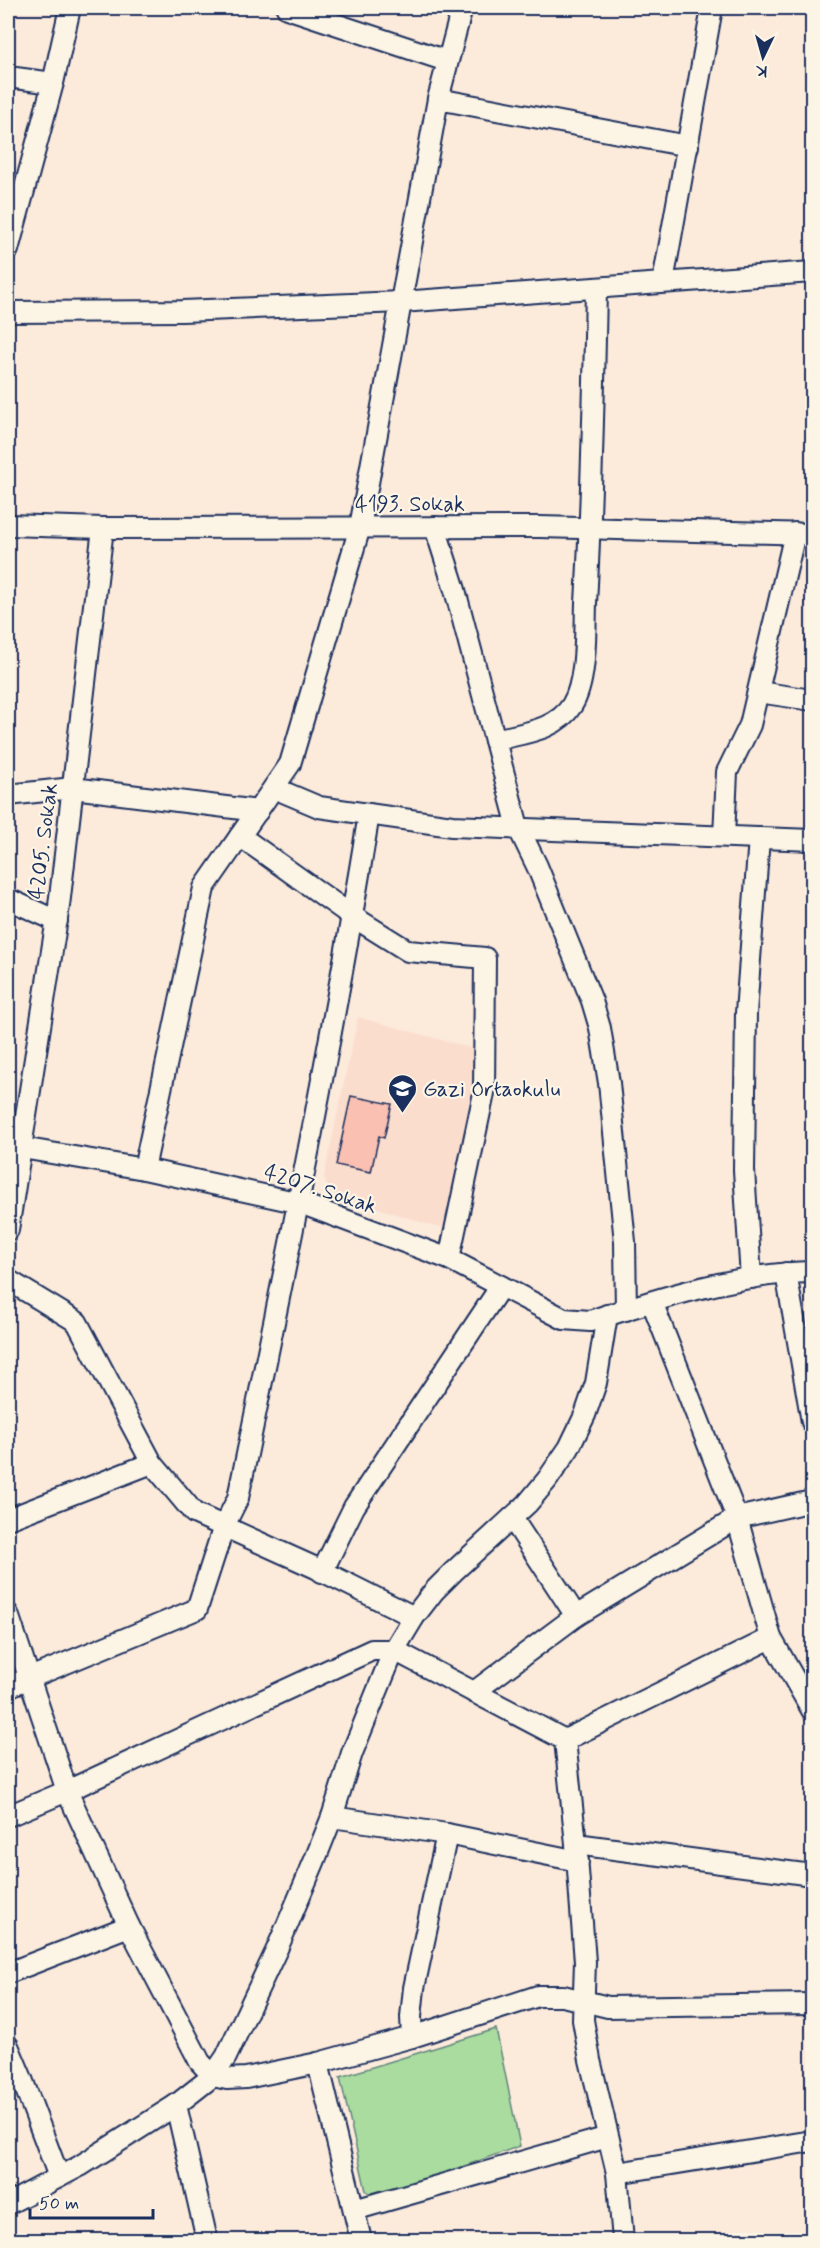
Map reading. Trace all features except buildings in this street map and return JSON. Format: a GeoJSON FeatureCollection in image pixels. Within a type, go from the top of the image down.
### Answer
{"type":"FeatureCollection","features":[{"type":"Feature","properties":{"kind":"street"},"geometry":{"type":"LineString","coordinates":[[8,250],[53,83],[70,8]]}},
{"type":"Feature","properties":{"kind":"street"},"geometry":{"type":"LineString","coordinates":[[287,8],[447,61]]}},
{"type":"Feature","properties":{"kind":"street"},"geometry":{"type":"LineString","coordinates":[[144,1168],[204,888],[290,764],[360,527],[438,99],[462,8]]}},
{"type":"Feature","properties":{"kind":"street"},"geometry":{"type":"LineString","coordinates":[[663,282],[712,8]]}},
{"type":"Feature","properties":{"kind":"street"},"geometry":{"type":"LineString","coordinates":[[8,77],[53,83]]}},
{"type":"Feature","properties":{"kind":"street"},"geometry":{"type":"LineString","coordinates":[[438,99],[688,146]]}},
{"type":"Feature","properties":{"kind":"street"},"geometry":{"type":"LineString","coordinates":[[8,312],[182,311],[400,302],[813,273]]}},
{"type":"Feature","properties":{"kind":"street"},"geometry":{"type":"LineString","coordinates":[[495,740],[550,726],[562,717],[578,693],[584,642],[591,528],[596,289]]}},
{"type":"Feature","properties":{"kind":"street","name":"4193. Sokak"},"geometry":{"type":"LineString","coordinates":[[8,525],[103,528],[591,528],[804,533]]}},
{"type":"Feature","properties":{"kind":"street"},"geometry":{"type":"LineString","coordinates":[[435,527],[455,590],[518,827],[537,866],[571,949],[600,1028],[609,1083],[625,1242],[626,1310]]}},
{"type":"Feature","properties":{"kind":"street","name":"4205. Sokak"},"geometry":{"type":"LineString","coordinates":[[8,1230],[12,1173],[22,1148],[57,921],[103,528]]}},
{"type":"Feature","properties":{"kind":"street"},"geometry":{"type":"LineString","coordinates":[[724,836],[727,772],[750,725],[804,533]]}},
{"type":"Feature","properties":{"kind":"street"},"geometry":{"type":"LineString","coordinates":[[758,693],[813,700]]}},
{"type":"Feature","properties":{"kind":"street"},"geometry":{"type":"LineString","coordinates":[[8,795],[72,788],[258,811]]}},
{"type":"Feature","properties":{"kind":"street"},"geometry":{"type":"LineString","coordinates":[[274,788],[319,807],[452,825],[813,840]]}},
{"type":"Feature","properties":{"kind":"street"},"geometry":{"type":"LineString","coordinates":[[8,1687],[197,1609],[224,1526],[238,1498],[300,1203],[369,814]]}},
{"type":"Feature","properties":{"kind":"street"},"geometry":{"type":"LineString","coordinates":[[240,836],[352,916],[408,951],[485,958],[484,1093],[449,1259]]}},
{"type":"Feature","properties":{"kind":"street"},"geometry":{"type":"LineString","coordinates":[[751,1278],[744,1170],[746,1013],[759,838]]}},
{"type":"Feature","properties":{"kind":"street"},"geometry":{"type":"LineString","coordinates":[[8,899],[57,921]]}},
{"type":"Feature","properties":{"kind":"street","name":"4207. Sokak"},"geometry":{"type":"LineString","coordinates":[[22,1148],[144,1168],[300,1203],[449,1259],[564,1319],[598,1318]]}},
{"type":"Feature","properties":{"kind":"street"},"geometry":{"type":"LineString","coordinates":[[8,2204],[80,2166],[176,2104],[213,2076],[226,2057],[296,1905],[332,1817],[352,1754],[394,1650],[414,1617],[454,1571],[512,1518],[547,1480],[568,1448],[585,1415],[596,1383],[598,1318],[722,1283],[786,1273],[813,1272]]}},
{"type":"Feature","properties":{"kind":"street"},"geometry":{"type":"LineString","coordinates":[[786,1273],[813,1422]]}},
{"type":"Feature","properties":{"kind":"street"},"geometry":{"type":"LineString","coordinates":[[8,1280],[77,1322],[152,1463],[194,1513],[414,1617]]}},
{"type":"Feature","properties":{"kind":"street"},"geometry":{"type":"LineString","coordinates":[[322,1572],[354,1507],[501,1286]]}},
{"type":"Feature","properties":{"kind":"street"},"geometry":{"type":"LineString","coordinates":[[652,1302],[737,1518],[771,1638],[813,1710]]}},
{"type":"Feature","properties":{"kind":"street"},"geometry":{"type":"LineString","coordinates":[[8,1519],[152,1463]]}},
{"type":"Feature","properties":{"kind":"street"},"geometry":{"type":"LineString","coordinates":[[474,1692],[576,1616],[737,1518],[813,1501]]}},
{"type":"Feature","properties":{"kind":"street"},"geometry":{"type":"LineString","coordinates":[[512,1518],[576,1616]]}},
{"type":"Feature","properties":{"kind":"street"},"geometry":{"type":"LineString","coordinates":[[8,1614],[67,1791],[129,1926],[200,2062],[213,2076],[227,2079],[246,2078],[318,2063],[412,2037],[538,1996],[563,1996],[608,2007],[813,2004]]}},
{"type":"Feature","properties":{"kind":"street"},"geometry":{"type":"LineString","coordinates":[[565,1740],[771,1638]]}},
{"type":"Feature","properties":{"kind":"street"},"geometry":{"type":"LineString","coordinates":[[8,1816],[372,1650],[394,1650],[565,1740]]}},
{"type":"Feature","properties":{"kind":"street"},"geometry":{"type":"LineString","coordinates":[[565,1740],[577,1852],[585,1962],[583,2002],[586,2041],[617,2173],[623,2241]]}},
{"type":"Feature","properties":{"kind":"street"},"geometry":{"type":"LineString","coordinates":[[332,1817],[577,1852],[813,1875]]}},
{"type":"Feature","properties":{"kind":"street"},"geometry":{"type":"LineString","coordinates":[[412,2037],[411,2017],[414,1988],[447,1834]]}},
{"type":"Feature","properties":{"kind":"street"},"geometry":{"type":"LineString","coordinates":[[8,1973],[129,1926]]}},
{"type":"Feature","properties":{"kind":"street"},"geometry":{"type":"LineString","coordinates":[[8,2046],[59,2177]]}},
{"type":"Feature","properties":{"kind":"street"},"geometry":{"type":"LineString","coordinates":[[318,2063],[361,2241]]}},
{"type":"Feature","properties":{"kind":"street"},"geometry":{"type":"LineString","coordinates":[[176,2104],[207,2241]]}},
{"type":"Feature","properties":{"kind":"street"},"geometry":{"type":"LineString","coordinates":[[354,2210],[608,2137]]}},
{"type":"Feature","properties":{"kind":"street"},"geometry":{"type":"LineString","coordinates":[[617,2173],[813,2141]]}},
{"type":"Feature","properties":{"kind":"shaded area","name":"Gazi Ortaokulu"},"geometry":{"type":"Polygon","coordinates":[[[358,1017],[478,1050],[448,1226],[436,1227],[329,1192],[324,1177],[358,1017]]]}},
{"type":"Feature","properties":{"kind":"green space"},"geometry":{"type":"Polygon","coordinates":[[[496,2029],[520,2146],[378,2197],[366,2191],[340,2077],[496,2029]]]}},
{"type":"Feature","properties":{"kind":"place","name":"Gazi Ortaokulu"},"geometry":{"type":"Point","coordinates":[402,1114]}}]}
